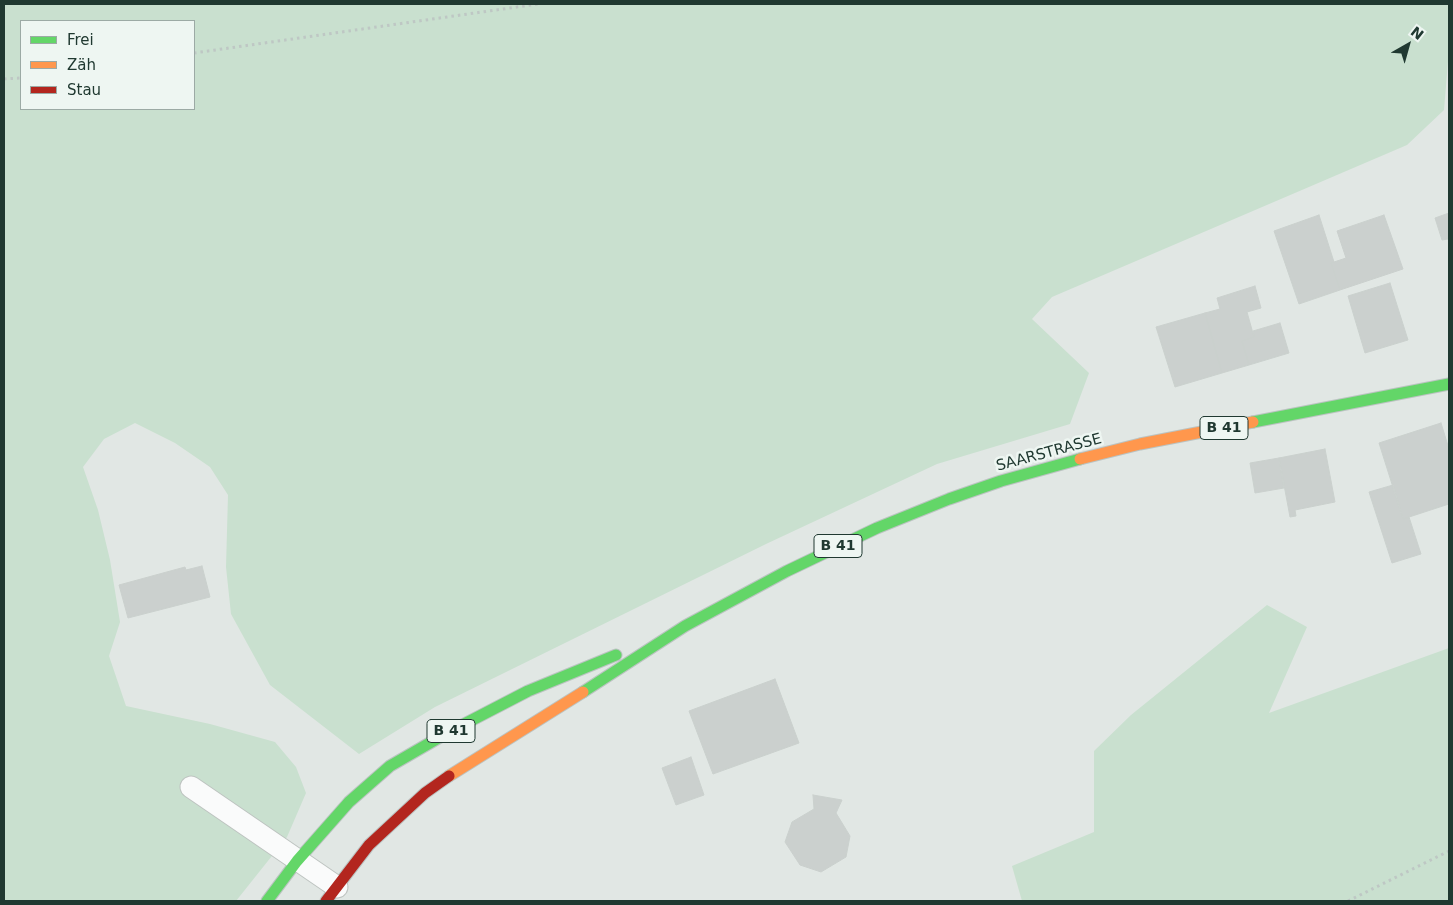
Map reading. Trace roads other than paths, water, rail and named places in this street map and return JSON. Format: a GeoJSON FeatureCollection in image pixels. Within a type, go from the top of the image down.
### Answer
{"type":"FeatureCollection","features":[{"type":"Feature","properties":{"kind":"main road","name":"SAARSTRASSE"},"geometry":{"type":"LineString","coordinates":[[682,628],[787,571],[868,532],[949,498],[1001,481],[1140,444],[1449,384]]}},
{"type":"Feature","properties":{"kind":"main road","name":"B 41"},"geometry":{"type":"LineString","coordinates":[[268,901],[297,860],[349,802],[390,766],[447,732],[528,692],[682,628]]}},
{"type":"Feature","properties":{"kind":"main road","name":"B 41"},"geometry":{"type":"LineString","coordinates":[[331,894],[369,845],[425,793],[458,770],[531,726],[682,628]]}},
{"type":"Feature","properties":{"kind":"lane"},"geometry":{"type":"LineString","coordinates":[[191,787],[297,860],[331,894]]}}]}
